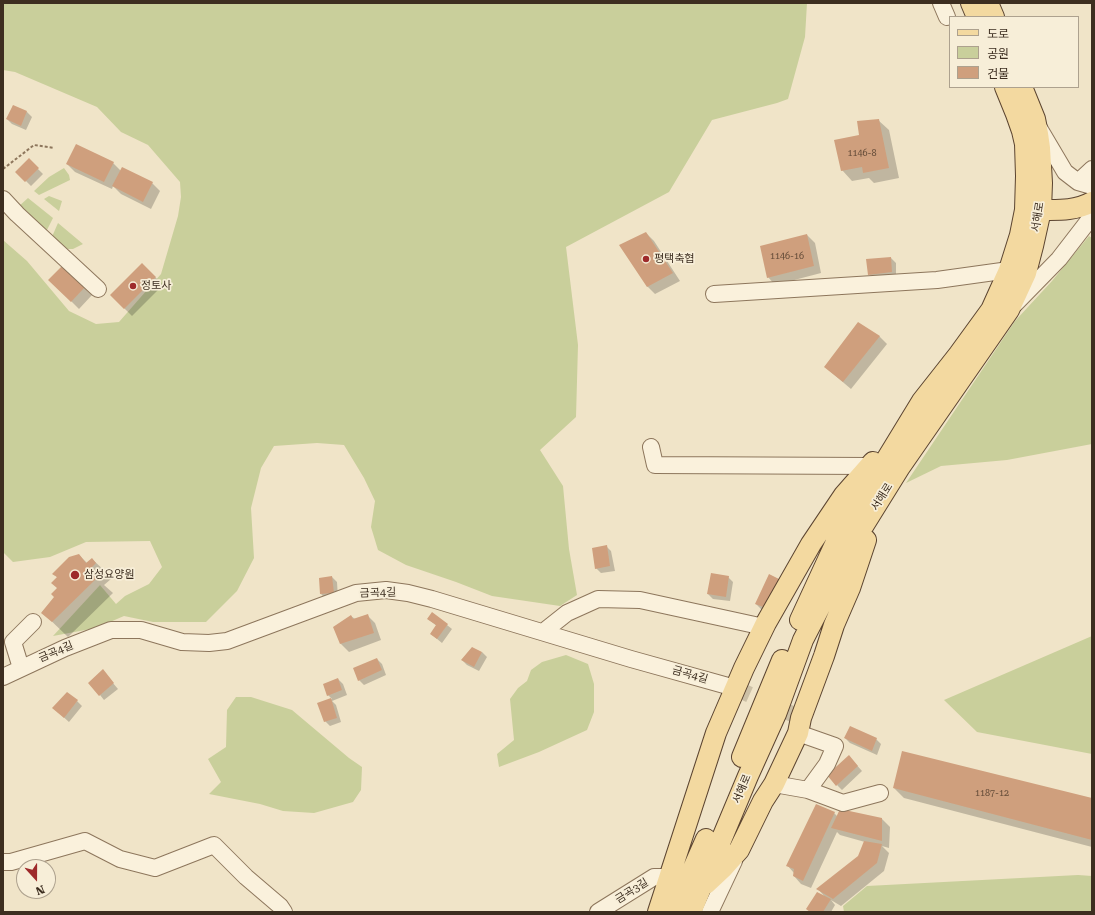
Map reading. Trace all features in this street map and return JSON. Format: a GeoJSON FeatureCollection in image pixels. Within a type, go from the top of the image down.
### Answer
{"type":"FeatureCollection","features":[{"type":"Feature","properties":{"kind":"main road"},"geometry":{"type":"LineString","coordinates":[[971,3],[977,16]]}},
{"type":"Feature","properties":{"kind":"main road"},"geometry":{"type":"LineString","coordinates":[[988,3],[994,16]]}},
{"type":"Feature","properties":{"kind":"main road","name":"서해로"},"geometry":{"type":"LineString","coordinates":[[690,912],[776,714],[803,640],[854,541],[900,467],[1009,310],[1026,273],[1033,246],[1033,210],[1026,176],[1022,131],[1005,88]]}},
{"type":"Feature","properties":{"kind":"main road","name":"서해로"},"geometry":{"type":"LineString","coordinates":[[677,912],[687,882],[733,779],[790,640],[832,549],[922,401],[991,310],[1009,270],[1020,235],[1033,210],[1042,183],[1040,148],[1035,120],[1022,88]]}},
{"type":"Feature","properties":{"kind":"main road"},"geometry":{"type":"LineString","coordinates":[[1033,210],[1078,208],[1092,202]]}},
{"type":"Feature","properties":{"kind":"main road"},"geometry":{"type":"LineString","coordinates":[[658,912],[716,733],[735,688],[764,627],[810,544],[844,495],[869,466],[899,440]]}},
{"type":"Feature","properties":{"kind":"main road"},"geometry":{"type":"LineString","coordinates":[[700,889],[722,869],[739,850],[762,801],[774,784],[799,726],[834,625],[850,588],[880,500]]}},
{"type":"Feature","properties":{"kind":"street"},"geometry":{"type":"LineString","coordinates":[[1035,120],[1065,172],[1070,177],[1085,184],[1092,169]]}},
{"type":"Feature","properties":{"kind":"street"},"geometry":{"type":"LineString","coordinates":[[3,199],[16,214],[98,289]]}},
{"type":"Feature","properties":{"kind":"street"},"geometry":{"type":"LineString","coordinates":[[1009,310],[1059,259],[1090,222]]}},
{"type":"Feature","properties":{"kind":"street"},"geometry":{"type":"LineString","coordinates":[[714,294],[937,280],[1009,270]]}},
{"type":"Feature","properties":{"kind":"street"},"geometry":{"type":"LineString","coordinates":[[651,447],[655,465],[869,466]]}},
{"type":"Feature","properties":{"kind":"street","name":"금곡4길"},"geometry":{"type":"LineString","coordinates":[[3,677],[65,648],[111,630],[141,630],[182,642],[209,643],[227,640],[356,593],[386,590],[408,593],[432,599],[631,659],[735,688]]}},
{"type":"Feature","properties":{"kind":"street"},"geometry":{"type":"LineString","coordinates":[[543,632],[567,613],[598,599],[640,600],[764,627]]}},
{"type":"Feature","properties":{"kind":"street"},"geometry":{"type":"LineString","coordinates":[[21,668],[13,642],[33,622]]}},
{"type":"Feature","properties":{"kind":"street"},"geometry":{"type":"LineString","coordinates":[[799,726],[835,746],[827,764],[808,790]]}},
{"type":"Feature","properties":{"kind":"street"},"geometry":{"type":"LineString","coordinates":[[774,784],[808,790],[843,803],[880,793]]}},
{"type":"Feature","properties":{"kind":"street"},"geometry":{"type":"LineString","coordinates":[[3,862],[11,862],[85,841],[120,859],[155,868],[214,845],[280,906],[284,912]]}},
{"type":"Feature","properties":{"kind":"street"},"geometry":{"type":"LineString","coordinates":[[710,912],[739,850]]}},
{"type":"Feature","properties":{"kind":"street","name":"금곡3길"},"geometry":{"type":"LineString","coordinates":[[598,912],[654,877],[669,877]]}},
{"type":"Feature","properties":{"kind":"path"},"geometry":{"type":"LineString","coordinates":[[3,169],[34,145],[54,148]]}},
{"type":"Feature","properties":{"kind":"green space"},"geometry":{"type":"Polygon","coordinates":[[[3,3],[807,3],[805,37],[788,99],[712,120],[669,192],[566,247],[578,345],[576,417],[540,450],[563,486],[569,549],[577,595],[560,606],[492,596],[406,565],[378,550],[371,527],[375,501],[364,478],[344,445],[317,443],[274,446],[261,468],[251,508],[254,558],[237,591],[206,622],[153,622],[124,616],[96,628],[53,636],[100,585],[116,604],[125,596],[149,584],[162,567],[150,541],[86,542],[50,557],[13,562],[3,552],[3,240],[27,261],[69,311],[96,324],[119,322],[161,274],[178,216],[181,197],[180,182],[148,145],[121,132],[97,107],[15,72],[3,70],[3,3]]]}},
{"type":"Feature","properties":{"kind":"green space"},"geometry":{"type":"Polygon","coordinates":[[[64,168],[69,175],[70,180],[39,195],[34,191],[49,177],[64,168]]]}},
{"type":"Feature","properties":{"kind":"green space"},"geometry":{"type":"Polygon","coordinates":[[[49,196],[62,201],[59,211],[44,199],[49,196]]]}},
{"type":"Feature","properties":{"kind":"green space"},"geometry":{"type":"Polygon","coordinates":[[[28,198],[53,218],[45,234],[18,207],[28,198]]]}},
{"type":"Feature","properties":{"kind":"green space"},"geometry":{"type":"Polygon","coordinates":[[[58,223],[83,244],[73,249],[63,249],[51,239],[58,223]]]}},
{"type":"Feature","properties":{"kind":"green space"},"geometry":{"type":"Polygon","coordinates":[[[1089,236],[1092,238],[1092,444],[1007,460],[941,466],[906,483],[1015,321],[1052,281],[1089,236]]]}},
{"type":"Feature","properties":{"kind":"green space"},"geometry":{"type":"Polygon","coordinates":[[[1092,636],[1092,754],[977,732],[944,700],[1092,636]]]}},
{"type":"Feature","properties":{"kind":"green space"},"geometry":{"type":"Polygon","coordinates":[[[566,655],[588,664],[594,684],[594,712],[587,730],[539,752],[499,767],[497,754],[514,740],[510,699],[518,688],[527,681],[531,670],[542,662],[566,655]]]}},
{"type":"Feature","properties":{"kind":"green space"},"geometry":{"type":"Polygon","coordinates":[[[236,697],[251,697],[292,710],[349,758],[362,767],[361,790],[353,802],[314,813],[283,811],[260,804],[209,794],[221,782],[208,759],[226,747],[227,710],[236,697]]]}},
{"type":"Feature","properties":{"kind":"green space"},"geometry":{"type":"Polygon","coordinates":[[[1078,875],[1092,876],[1092,912],[844,912],[843,906],[867,886],[1078,875]]]}},
{"type":"Feature","properties":{"kind":"building"},"geometry":{"type":"Polygon","coordinates":[[[13,105],[27,111],[21,126],[6,119],[13,105]]]}},
{"type":"Feature","properties":{"kind":"building"},"geometry":{"type":"Polygon","coordinates":[[[879,119],[889,168],[863,173],[862,167],[841,171],[834,140],[859,135],[857,121],[879,119]]]}},
{"type":"Feature","properties":{"kind":"building"},"geometry":{"type":"Polygon","coordinates":[[[76,144],[114,162],[104,182],[66,164],[76,144]]]}},
{"type":"Feature","properties":{"kind":"building"},"geometry":{"type":"Polygon","coordinates":[[[29,158],[39,168],[25,182],[15,172],[29,158]]]}},
{"type":"Feature","properties":{"kind":"building"},"geometry":{"type":"Polygon","coordinates":[[[122,167],[153,182],[143,202],[112,186],[122,167]]]}},
{"type":"Feature","properties":{"kind":"building","name":"평택축협"},"geometry":{"type":"Polygon","coordinates":[[[646,232],[673,273],[647,287],[619,245],[646,232]]]}},
{"type":"Feature","properties":{"kind":"building"},"geometry":{"type":"Polygon","coordinates":[[[807,234],[814,266],[767,278],[760,246],[807,234]]]}},
{"type":"Feature","properties":{"kind":"building"},"geometry":{"type":"Polygon","coordinates":[[[891,257],[892,272],[868,275],[866,259],[891,257]]]}},
{"type":"Feature","properties":{"kind":"building","name":"정토사"},"geometry":{"type":"Polygon","coordinates":[[[142,263],[156,277],[124,309],[110,295],[142,263]]]}},
{"type":"Feature","properties":{"kind":"building"},"geometry":{"type":"Polygon","coordinates":[[[63,265],[85,287],[71,302],[48,280],[63,265]]]}},
{"type":"Feature","properties":{"kind":"building"},"geometry":{"type":"Polygon","coordinates":[[[858,322],[880,336],[843,382],[824,367],[858,322]]]}},
{"type":"Feature","properties":{"kind":"building"},"geometry":{"type":"Polygon","coordinates":[[[607,545],[610,566],[595,569],[592,548],[607,545]]]}},
{"type":"Feature","properties":{"kind":"building","name":"삼성요양원"},"geometry":{"type":"Polygon","coordinates":[[[79,554],[86,563],[92,558],[96,563],[89,570],[98,577],[52,622],[41,613],[54,597],[51,594],[57,588],[51,583],[57,577],[52,574],[69,557],[79,554]]]}},
{"type":"Feature","properties":{"kind":"building"},"geometry":{"type":"Polygon","coordinates":[[[711,573],[729,576],[726,597],[707,594],[711,573]]]}},
{"type":"Feature","properties":{"kind":"building"},"geometry":{"type":"Polygon","coordinates":[[[769,574],[781,580],[769,609],[755,604],[769,574]]]}},
{"type":"Feature","properties":{"kind":"building"},"geometry":{"type":"Polygon","coordinates":[[[332,576],[334,593],[320,594],[319,578],[332,576]]]}},
{"type":"Feature","properties":{"kind":"building"},"geometry":{"type":"Polygon","coordinates":[[[432,612],[448,624],[437,639],[430,634],[436,625],[427,619],[432,612]]]}},
{"type":"Feature","properties":{"kind":"building"},"geometry":{"type":"Polygon","coordinates":[[[368,614],[374,633],[340,644],[333,627],[351,615],[353,619],[368,614]]]}},
{"type":"Feature","properties":{"kind":"building"},"geometry":{"type":"Polygon","coordinates":[[[472,647],[482,652],[474,667],[461,660],[472,647]]]}},
{"type":"Feature","properties":{"kind":"building"},"geometry":{"type":"Polygon","coordinates":[[[377,658],[382,670],[358,681],[353,668],[377,658]]]}},
{"type":"Feature","properties":{"kind":"building"},"geometry":{"type":"Polygon","coordinates":[[[103,669],[114,683],[99,696],[88,683],[103,669]]]}},
{"type":"Feature","properties":{"kind":"building"},"geometry":{"type":"Polygon","coordinates":[[[338,678],[342,690],[327,696],[323,684],[338,678]]]}},
{"type":"Feature","properties":{"kind":"building"},"geometry":{"type":"Polygon","coordinates":[[[67,692],[78,700],[64,718],[52,708],[67,692]]]}},
{"type":"Feature","properties":{"kind":"building"},"geometry":{"type":"Polygon","coordinates":[[[331,698],[337,718],[324,722],[317,703],[331,698]]]}},
{"type":"Feature","properties":{"kind":"building"},"geometry":{"type":"Polygon","coordinates":[[[850,726],[877,738],[872,751],[844,738],[850,726]]]}},
{"type":"Feature","properties":{"kind":"building"},"geometry":{"type":"Polygon","coordinates":[[[902,751],[1092,798],[1092,840],[893,788],[902,751]]]}},
{"type":"Feature","properties":{"kind":"building"},"geometry":{"type":"Polygon","coordinates":[[[849,755],[858,766],[836,786],[827,775],[849,755]]]}},
{"type":"Feature","properties":{"kind":"building"},"geometry":{"type":"Polygon","coordinates":[[[816,804],[835,812],[803,881],[793,876],[794,869],[786,866],[816,804]]]}},
{"type":"Feature","properties":{"kind":"building"},"geometry":{"type":"Polygon","coordinates":[[[840,809],[882,818],[882,841],[831,828],[840,809]]]}},
{"type":"Feature","properties":{"kind":"building"},"geometry":{"type":"Polygon","coordinates":[[[864,841],[882,844],[877,863],[833,899],[816,889],[858,856],[864,841]]]}},
{"type":"Feature","properties":{"kind":"building"},"geometry":{"type":"Polygon","coordinates":[[[817,892],[831,899],[823,912],[810,912],[806,909],[817,892]]]}},
{"type":"Feature","properties":{"kind":"tunnel"},"geometry":{"type":"LineString","coordinates":[[735,688],[801,718]]}},
{"type":"Feature","properties":{"kind":"place","name":"평택축협"},"geometry":{"type":"Point","coordinates":[646,259]}},
{"type":"Feature","properties":{"kind":"place","name":"정토사"},"geometry":{"type":"Point","coordinates":[133,286]}},
{"type":"Feature","properties":{"kind":"place","name":"삼성요양원"},"geometry":{"type":"Point","coordinates":[75,575]}}]}
